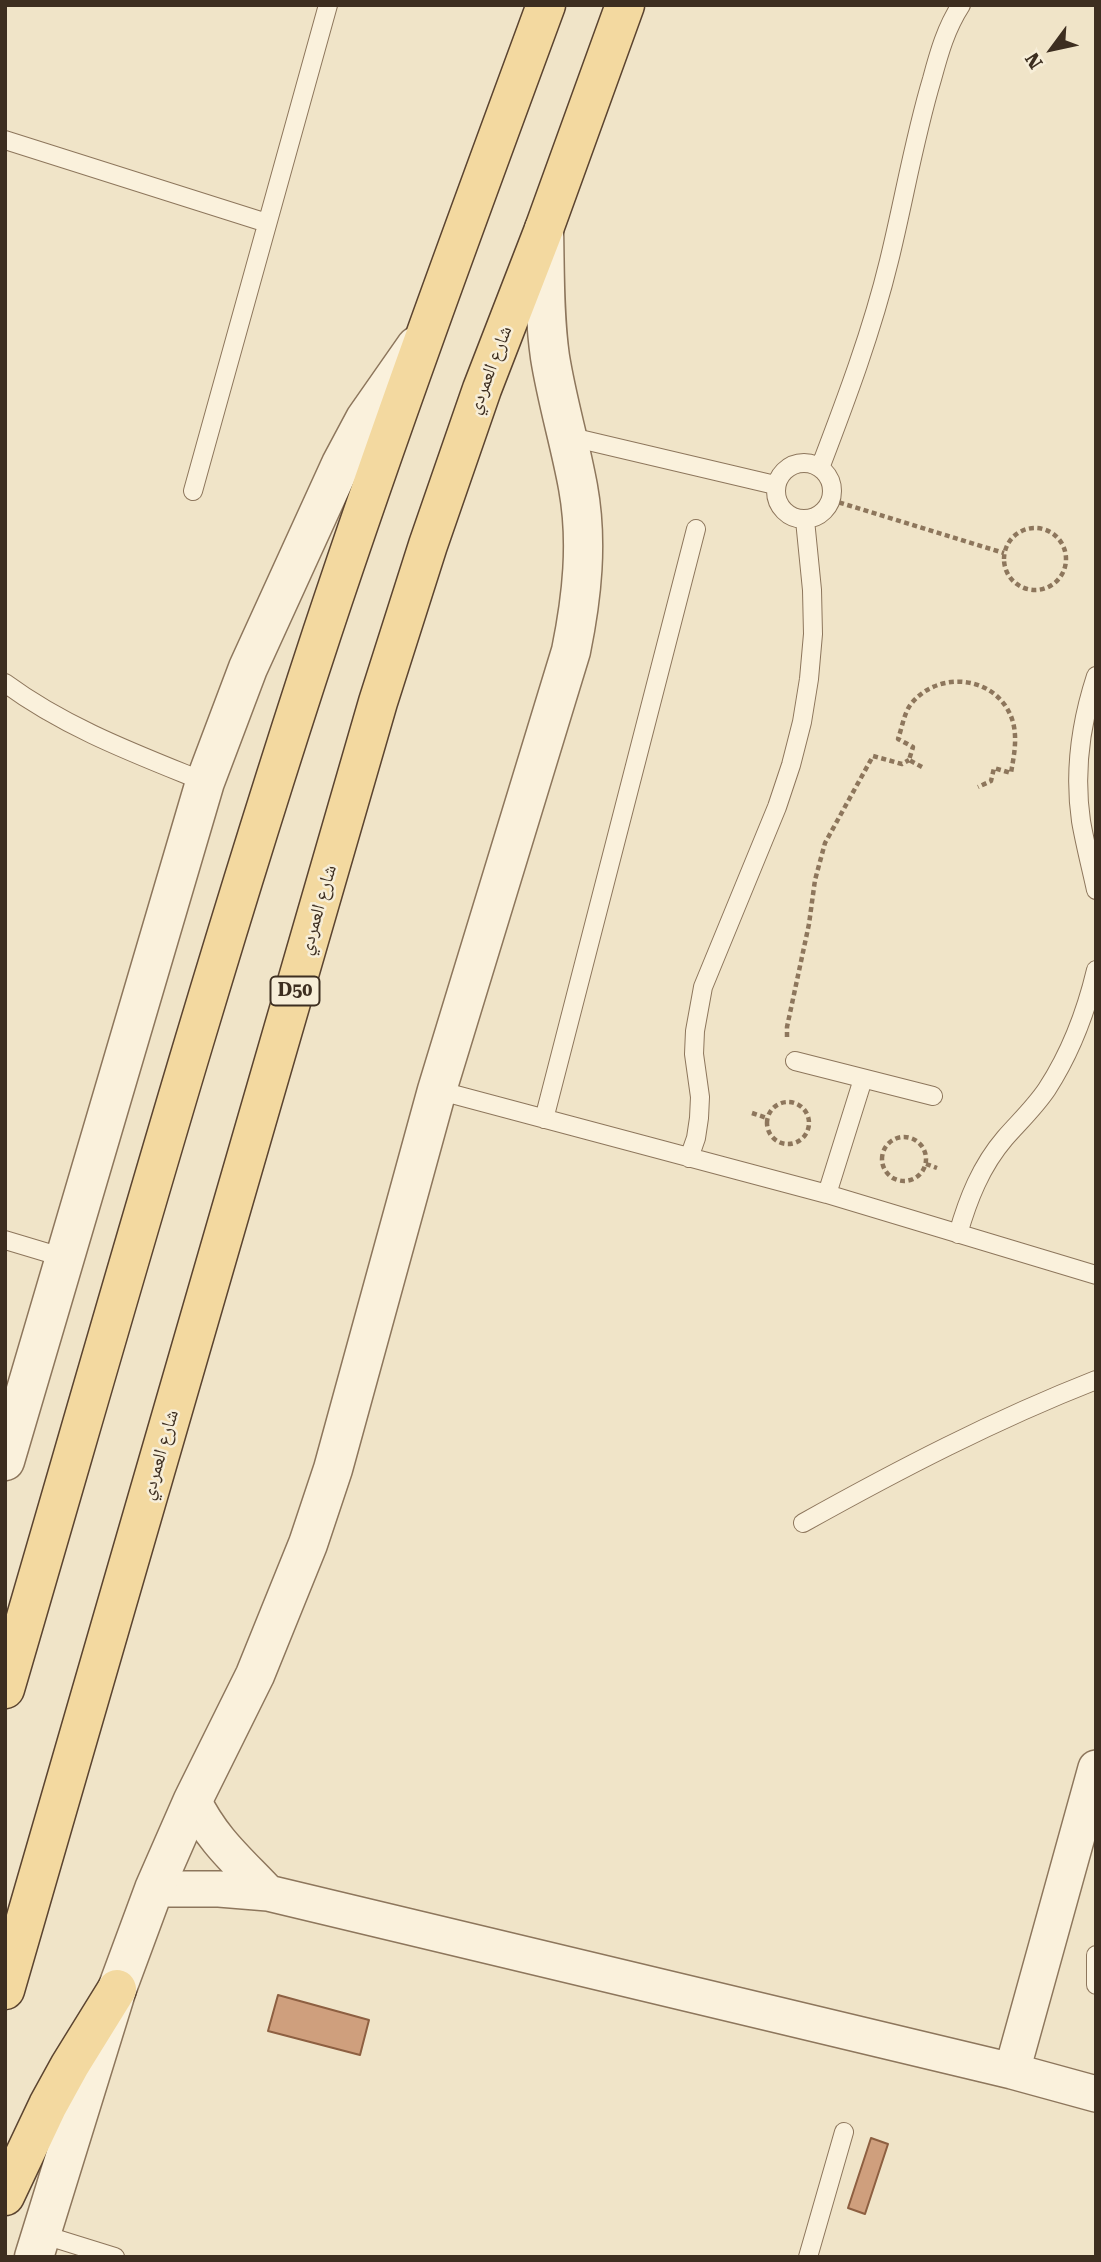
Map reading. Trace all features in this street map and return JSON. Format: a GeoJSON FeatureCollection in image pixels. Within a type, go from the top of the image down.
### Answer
{"type":"FeatureCollection","features":[{"type":"Feature","properties":{"kind":"main road"},"geometry":{"type":"LineString","coordinates":[[5,1689],[167,1134],[322,633],[424,336],[546,5]]}},
{"type":"Feature","properties":{"kind":"main road","name":"شارع العمردي"},"geometry":{"type":"LineString","coordinates":[[5,1990],[378,702],[482,389],[544,229],[625,5]]}},
{"type":"Feature","properties":{"kind":"main road"},"geometry":{"type":"LineString","coordinates":[[5,2196],[48,2105],[117,1989]]}},
{"type":"Feature","properties":{"kind":"street"},"geometry":{"type":"LineString","coordinates":[[38,2245],[117,1989],[154,1889],[193,1800],[256,1675],[308,1544],[337,1456],[437,1090],[571,651],[579,612],[583,530],[579,489],[550,355],[544,229]]}},
{"type":"Feature","properties":{"kind":"street"},"geometry":{"type":"LineString","coordinates":[[5,1461],[205,782],[248,668],[341,464],[365,419],[424,336]]}},
{"type":"Feature","properties":{"kind":"street"},"geometry":{"type":"LineString","coordinates":[[1012,2071],[1096,1768]]}},
{"type":"Feature","properties":{"kind":"street"},"geometry":{"type":"LineString","coordinates":[[193,1800],[216,1840],[268,1894]]}},
{"type":"Feature","properties":{"kind":"street"},"geometry":{"type":"LineString","coordinates":[[154,1889],[219,1889],[268,1894],[1012,2071],[1096,2094]]}},
{"type":"Feature","properties":{"kind":"lane"},"geometry":{"type":"LineString","coordinates":[[192,491],[328,5]]}},
{"type":"Feature","properties":{"kind":"lane"},"geometry":{"type":"LineString","coordinates":[[820,468],[846,401],[868,332],[891,252],[919,123],[950,23],[961,5]]}},
{"type":"Feature","properties":{"kind":"lane"},"geometry":{"type":"LineString","coordinates":[[5,140],[267,223]]}},
{"type":"Feature","properties":{"kind":"lane"},"geometry":{"type":"LineString","coordinates":[[567,436],[775,485]]}},
{"type":"Feature","properties":{"kind":"lane"},"geometry":{"type":"LineString","coordinates":[[803,462],[820,468],[831,482],[831,500],[822,514],[805,520],[797,519],[782,510],[777,502],[775,485],[785,469],[803,462]]}},
{"type":"Feature","properties":{"kind":"lane"},"geometry":{"type":"LineString","coordinates":[[689,1158],[699,1118],[700,1097],[694,1054],[703,987],[777,807],[802,722],[813,634],[805,520]]}},
{"type":"Feature","properties":{"kind":"lane"},"geometry":{"type":"LineString","coordinates":[[544,1119],[696,529]]}},
{"type":"Feature","properties":{"kind":"lane"},"geometry":{"type":"LineString","coordinates":[[1096,676],[1086,708],[1079,764],[1081,819],[1096,890]]}},
{"type":"Feature","properties":{"kind":"lane"},"geometry":{"type":"LineString","coordinates":[[5,683],[84,730],[205,782]]}},
{"type":"Feature","properties":{"kind":"lane"},"geometry":{"type":"LineString","coordinates":[[958,1234],[965,1208],[989,1160],[1046,1091],[1065,1059],[1081,1025],[1096,970]]}},
{"type":"Feature","properties":{"kind":"lane"},"geometry":{"type":"LineString","coordinates":[[795,1061],[933,1096]]}},
{"type":"Feature","properties":{"kind":"lane"},"geometry":{"type":"LineString","coordinates":[[827,1194],[863,1079]]}},
{"type":"Feature","properties":{"kind":"lane"},"geometry":{"type":"LineString","coordinates":[[437,1090],[827,1194],[1096,1275]]}},
{"type":"Feature","properties":{"kind":"lane"},"geometry":{"type":"LineString","coordinates":[[5,1240],[65,1258]]}},
{"type":"Feature","properties":{"kind":"lane"},"geometry":{"type":"LineString","coordinates":[[803,1523],[969,1434],[1096,1380]]}},
{"type":"Feature","properties":{"kind":"lane"},"geometry":{"type":"LineString","coordinates":[[1096,1955],[1096,1985]]}},
{"type":"Feature","properties":{"kind":"lane"},"geometry":{"type":"LineString","coordinates":[[808,2257],[844,2132]]}},
{"type":"Feature","properties":{"kind":"lane"},"geometry":{"type":"LineString","coordinates":[[38,2245],[115,2257]]}},
{"type":"Feature","properties":{"kind":"path"},"geometry":{"type":"LineString","coordinates":[[831,500],[1004,553]]}},
{"type":"Feature","properties":{"kind":"path"},"geometry":{"type":"LineString","coordinates":[[1041,528],[1055,535],[1064,549],[1066,565],[1059,580],[1045,589],[1029,590],[1014,582],[1005,569],[1004,553],[1011,538],[1024,529],[1041,528]]}},
{"type":"Feature","properties":{"kind":"path"},"geometry":{"type":"LineString","coordinates":[[795,1061],[788,1045],[787,1027],[810,924],[815,880],[825,843],[873,756],[902,764],[909,760],[913,747],[898,739],[910,705],[925,691],[944,682],[965,681],[985,687],[1001,700],[1012,718],[1016,740],[1011,773],[994,768],[990,781],[978,787]]}},
{"type":"Feature","properties":{"kind":"path"},"geometry":{"type":"LineString","coordinates":[[909,760],[922,767]]}},
{"type":"Feature","properties":{"kind":"path"},"geometry":{"type":"LineString","coordinates":[[782,1102],[794,1102],[803,1108],[809,1118],[809,1129],[804,1139],[794,1144],[783,1144],[773,1139],[767,1118],[773,1108],[782,1102]]}},
{"type":"Feature","properties":{"kind":"path"},"geometry":{"type":"LineString","coordinates":[[752,1113],[767,1118]]}},
{"type":"Feature","properties":{"kind":"path"},"geometry":{"type":"LineString","coordinates":[[906,1136],[922,1145],[926,1164],[916,1179],[898,1181],[884,1169],[883,1151],[889,1143],[906,1136]]}},
{"type":"Feature","properties":{"kind":"path"},"geometry":{"type":"LineString","coordinates":[[926,1164],[937,1168]]}},
{"type":"Feature","properties":{"kind":"building"},"geometry":{"type":"Polygon","coordinates":[[[278,1995],[369,2020],[360,2055],[268,2031],[278,1995]]]}},
{"type":"Feature","properties":{"kind":"building"},"geometry":{"type":"Polygon","coordinates":[[[871,2138],[888,2144],[865,2214],[848,2208],[871,2138]]]}}]}
